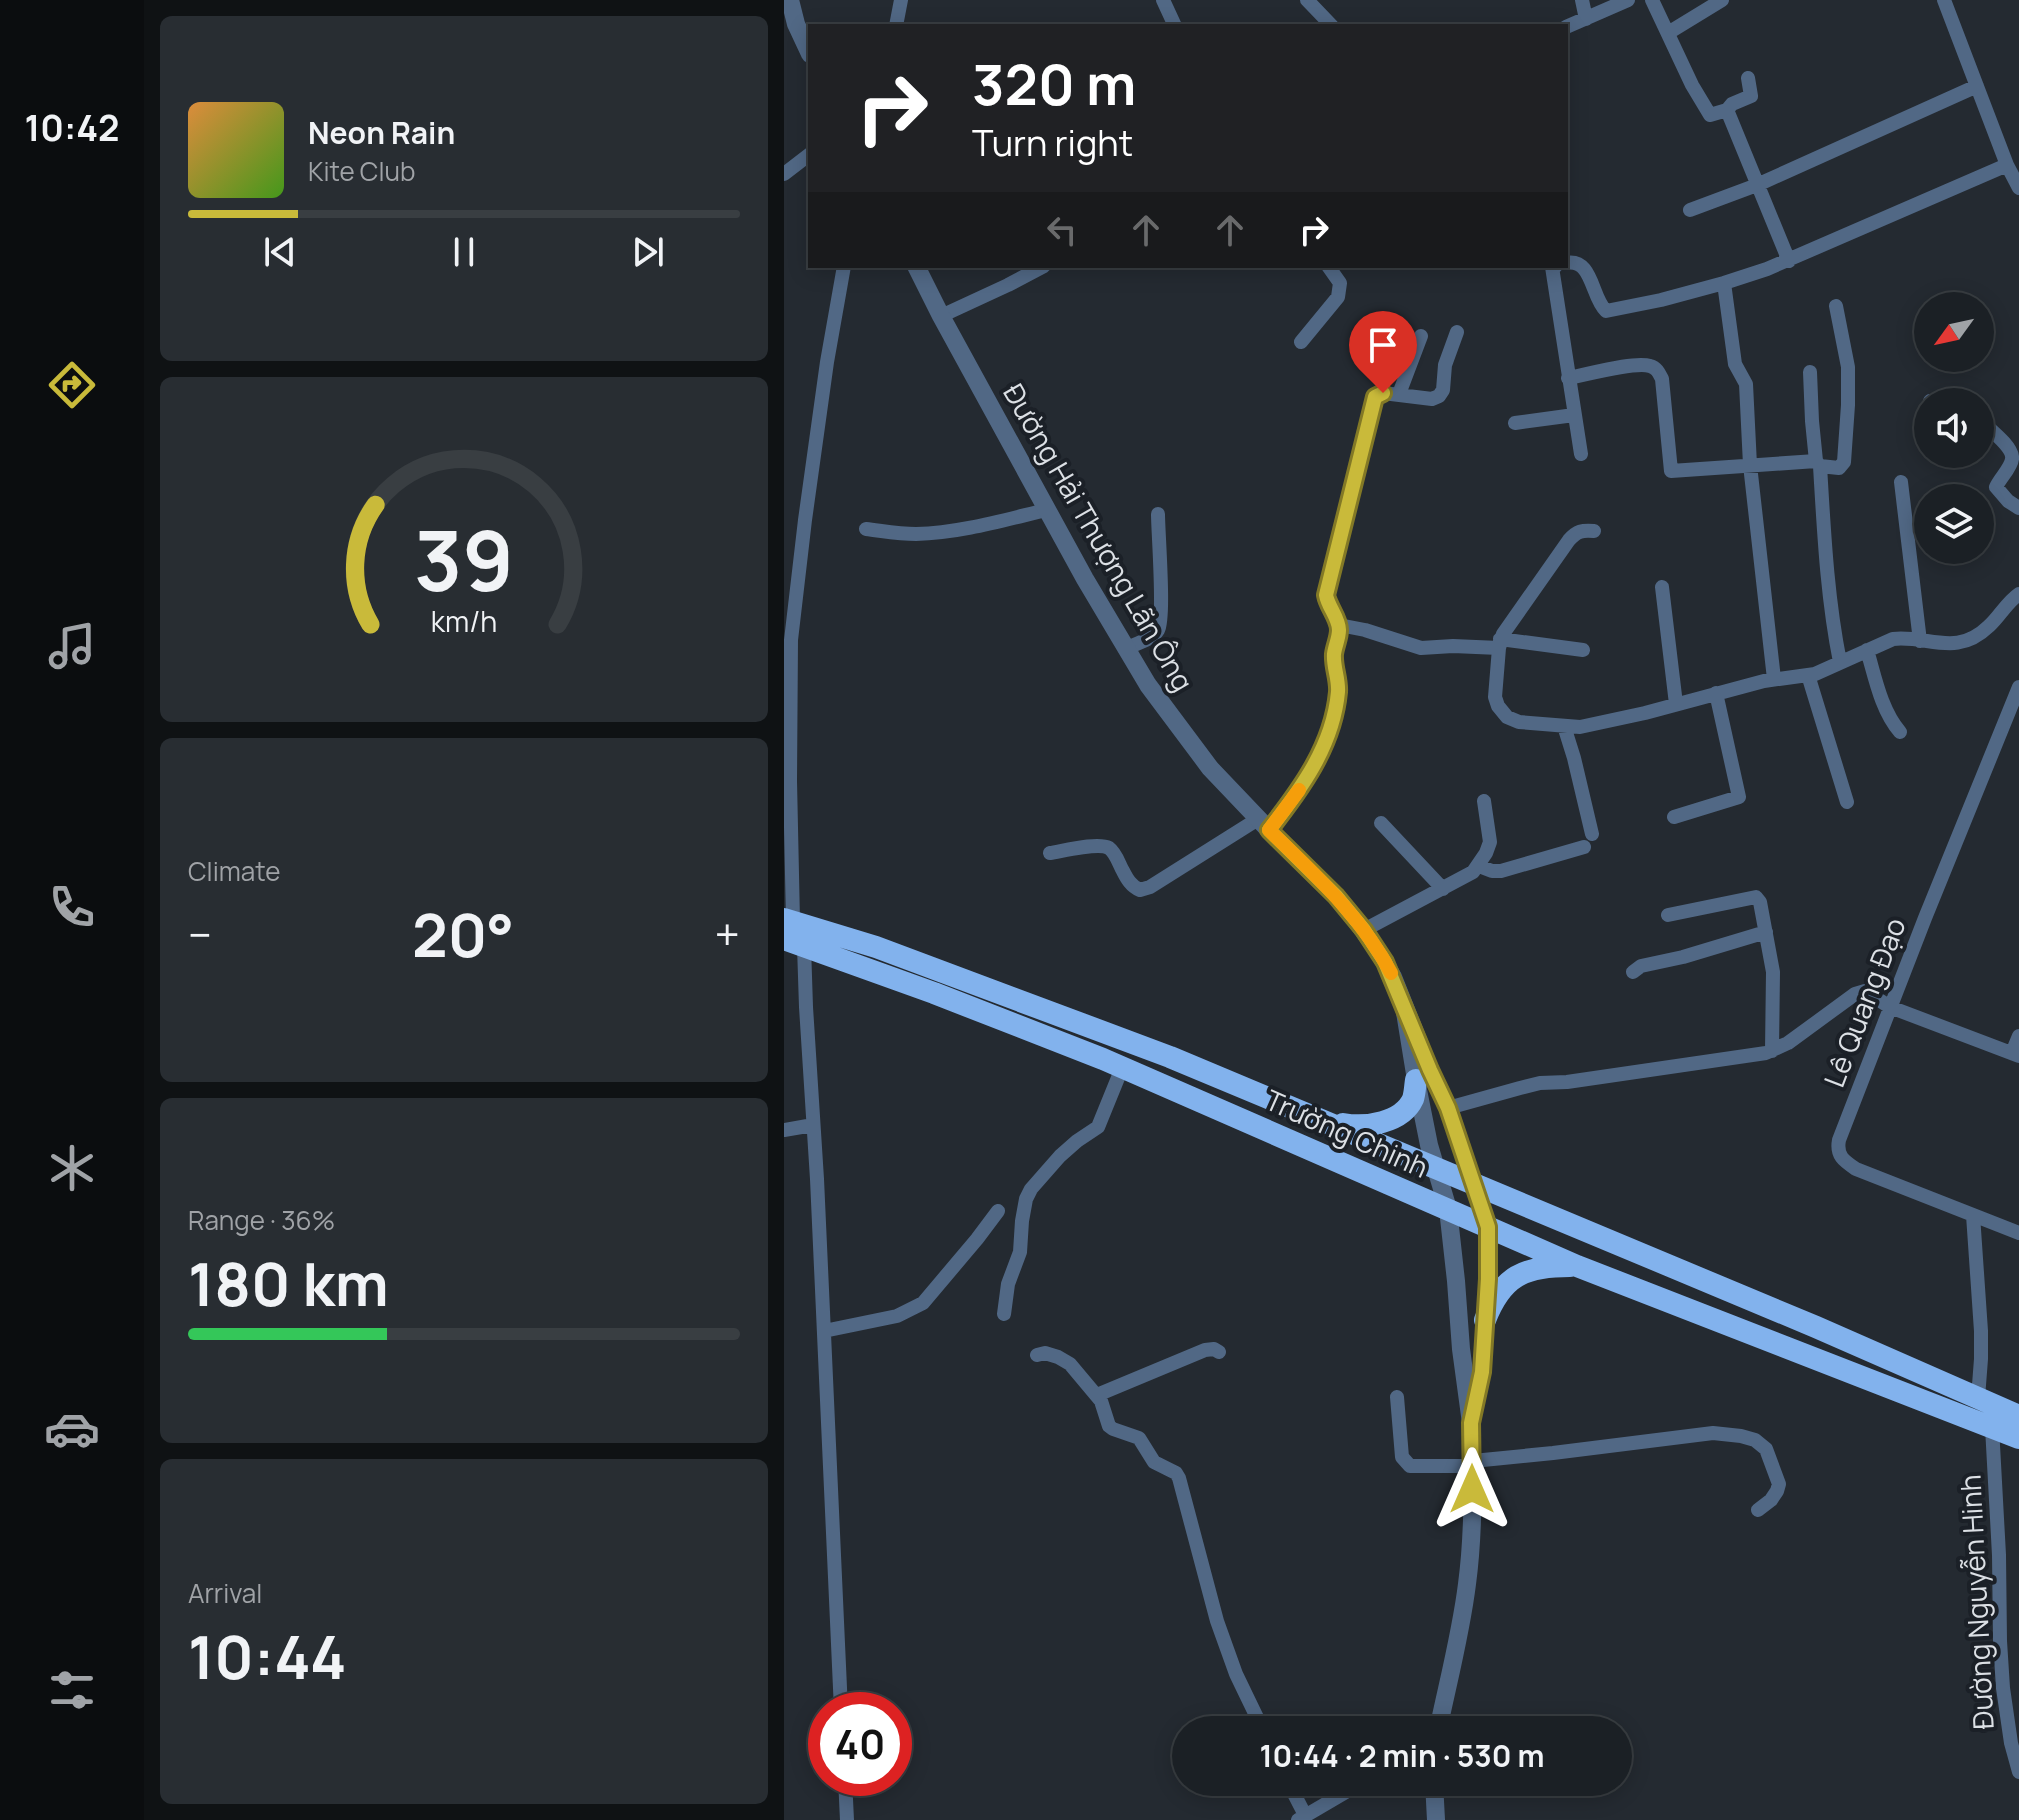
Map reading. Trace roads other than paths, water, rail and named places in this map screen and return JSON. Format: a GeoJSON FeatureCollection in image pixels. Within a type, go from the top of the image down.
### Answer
{"type":"FeatureCollection","features":[{"type":"Feature","properties":{"kind":"highway","name":"Trường Chinh"},"geometry":{"type":"LineString","coordinates":[[791,931],[934,993],[1122,1068],[1577,1266],[2019,1438]]}},
{"type":"Feature","properties":{"kind":"highway","name":"Trường Chinh"},"geometry":{"type":"LineString","coordinates":[[791,931],[876,947],[1156,1052],[1816,1327],[2019,1416]]}},
{"type":"Feature","properties":{"kind":"highway"},"geometry":{"type":"LineString","coordinates":[[1320,1120],[1355,1126],[1376,1124],[1394,1117],[1414,1097],[1416,1080]]}},
{"type":"Feature","properties":{"kind":"highway"},"geometry":{"type":"LineString","coordinates":[[1485,1320],[1499,1290],[1518,1276],[1534,1268],[1577,1266]]}},
{"type":"Feature","properties":{"kind":"street"},"geometry":{"type":"LineString","coordinates":[[790,0],[796,24],[808,50]]}},
{"type":"Feature","properties":{"kind":"street"},"geometry":{"type":"LineString","coordinates":[[896,24],[901,0]]}},
{"type":"Feature","properties":{"kind":"street"},"geometry":{"type":"LineString","coordinates":[[1163,0],[1174,24]]}},
{"type":"Feature","properties":{"kind":"street"},"geometry":{"type":"LineString","coordinates":[[1307,0],[1330,24]]}},
{"type":"Feature","properties":{"kind":"street"},"geometry":{"type":"LineString","coordinates":[[1582,0],[1586,19]]}},
{"type":"Feature","properties":{"kind":"street"},"geometry":{"type":"LineString","coordinates":[[1568,26],[1628,0]]}},
{"type":"Feature","properties":{"kind":"street"},"geometry":{"type":"LineString","coordinates":[[1652,0],[1692,85],[1710,115],[1727,110],[1732,104],[1751,96],[1748,78]]}},
{"type":"Feature","properties":{"kind":"street"},"geometry":{"type":"LineString","coordinates":[[1668,33],[1722,0]]}},
{"type":"Feature","properties":{"kind":"street"},"geometry":{"type":"LineString","coordinates":[[1944,0],[2007,165],[2019,188]]}},
{"type":"Feature","properties":{"kind":"street"},"geometry":{"type":"LineString","coordinates":[[1690,210],[1757,185],[1977,86]]}},
{"type":"Feature","properties":{"kind":"street"},"geometry":{"type":"LineString","coordinates":[[1727,110],[1789,261]]}},
{"type":"Feature","properties":{"kind":"street"},"geometry":{"type":"LineString","coordinates":[[784,174],[808,156]]}},
{"type":"Feature","properties":{"kind":"street"},"geometry":{"type":"LineString","coordinates":[[1568,264],[1576,262],[1587,271],[1600,304],[1606,311],[1633,307],[1724,283],[1789,261],[2007,165]]}},
{"type":"Feature","properties":{"kind":"street"},"geometry":{"type":"LineString","coordinates":[[840,1692],[813,1125],[806,1022],[791,931],[790,781],[791,640],[823,390],[844,268]]}},
{"type":"Feature","properties":{"kind":"street","name":"Đường Hải Thượng Lãn Ông"},"geometry":{"type":"LineString","coordinates":[[917,268],[1046,510],[1148,685],[1197,753],[1336,896],[1385,962],[1448,1108],[1488,1227],[1482,1372],[1471,1423]]}},
{"type":"Feature","properties":{"kind":"street"},"geometry":{"type":"LineString","coordinates":[[941,316],[1040,268]]}},
{"type":"Feature","properties":{"kind":"street"},"geometry":{"type":"LineString","coordinates":[[1301,342],[1338,297],[1340,283],[1329,268]]}},
{"type":"Feature","properties":{"kind":"street"},"geometry":{"type":"LineString","coordinates":[[1556,268],[1568,378],[1581,454]]}},
{"type":"Feature","properties":{"kind":"street"},"geometry":{"type":"LineString","coordinates":[[1724,283],[1735,364],[1746,384],[1750,465],[1774,679]]}},
{"type":"Feature","properties":{"kind":"street"},"geometry":{"type":"LineString","coordinates":[[1568,378],[1635,365],[1653,366],[1659,371],[1671,471],[1750,465],[1818,464],[1839,468],[1844,462],[1848,367],[1836,306]]}},
{"type":"Feature","properties":{"kind":"street"},"geometry":{"type":"LineString","coordinates":[[1050,853],[1106,847],[1115,855],[1131,885],[1140,890],[1264,825],[1301,788],[1329,730],[1338,691],[1334,660],[1339,625],[1326,595],[1375,397],[1383,393],[1432,399],[1439,396],[1443,390],[1445,365],[1457,332]]}},
{"type":"Feature","properties":{"kind":"street"},"geometry":{"type":"LineString","coordinates":[[1399,394],[1421,336]]}},
{"type":"Feature","properties":{"kind":"street"},"geometry":{"type":"LineString","coordinates":[[1810,372],[1825,548],[1840,662]]}},
{"type":"Feature","properties":{"kind":"street"},"geometry":{"type":"LineString","coordinates":[[1515,423],[1574,415]]}},
{"type":"Feature","properties":{"kind":"street"},"geometry":{"type":"LineString","coordinates":[[1994,434],[2013,457],[1996,487],[2019,508]]}},
{"type":"Feature","properties":{"kind":"street"},"geometry":{"type":"LineString","coordinates":[[1901,482],[1920,641]]}},
{"type":"Feature","properties":{"kind":"street"},"geometry":{"type":"LineString","coordinates":[[866,529],[920,534],[981,526],[1046,510]]}},
{"type":"Feature","properties":{"kind":"street"},"geometry":{"type":"LineString","coordinates":[[1125,649],[1156,633],[1159,628],[1158,514]]}},
{"type":"Feature","properties":{"kind":"street"},"geometry":{"type":"LineString","coordinates":[[1594,531],[1582,530],[1569,540],[1500,644],[1495,697],[1501,712],[1507,717],[1519,722],[1580,727],[1774,679],[1808,675],[1893,639],[1954,644],[1977,636],[2019,594]]}},
{"type":"Feature","properties":{"kind":"street"},"geometry":{"type":"LineString","coordinates":[[1662,587],[1676,704]]}},
{"type":"Feature","properties":{"kind":"street"},"geometry":{"type":"LineString","coordinates":[[1339,625],[1421,648],[1500,644],[1583,650]]}},
{"type":"Feature","properties":{"kind":"street"},"geometry":{"type":"LineString","coordinates":[[1867,650],[1883,704],[1900,732]]}},
{"type":"Feature","properties":{"kind":"street"},"geometry":{"type":"LineString","coordinates":[[1808,675],[1847,802]]}},
{"type":"Feature","properties":{"kind":"street","name":"Lê Quang Đạo"},"geometry":{"type":"LineString","coordinates":[[2019,687],[1890,1007],[1837,1148],[1844,1162],[1856,1169],[2019,1233]]}},
{"type":"Feature","properties":{"kind":"street"},"geometry":{"type":"LineString","coordinates":[[1674,817],[1739,797],[1716,693]]}},
{"type":"Feature","properties":{"kind":"street"},"geometry":{"type":"LineString","coordinates":[[1479,866],[1501,871],[1588,840],[1574,758],[1564,726]]}},
{"type":"Feature","properties":{"kind":"street"},"geometry":{"type":"LineString","coordinates":[[1364,930],[1468,876],[1479,866],[1490,842],[1484,801]]}},
{"type":"Feature","properties":{"kind":"street"},"geometry":{"type":"LineString","coordinates":[[1381,823],[1443,889]]}},
{"type":"Feature","properties":{"kind":"street"},"geometry":{"type":"LineString","coordinates":[[1668,915],[1756,897],[1760,902],[1773,972],[1772,1051]]}},
{"type":"Feature","properties":{"kind":"street"},"geometry":{"type":"LineString","coordinates":[[1633,972],[1641,966],[1766,932]]}},
{"type":"Feature","properties":{"kind":"street"},"geometry":{"type":"LineString","coordinates":[[1448,1108],[1540,1083],[1567,1082],[1772,1051],[1788,1043],[1855,994],[1865,991],[1890,1007],[2016,1055],[2019,1036]]}},
{"type":"Feature","properties":{"kind":"street","name":"Đường Hải Thượng Lãn Ông"},"geometry":{"type":"LineString","coordinates":[[1404,1006],[1429,1145],[1448,1209],[1471,1423],[1473,1464],[1467,1586],[1441,1716]]}},
{"type":"Feature","properties":{"kind":"street"},"geometry":{"type":"LineString","coordinates":[[1004,1314],[1006,1290],[1020,1252],[1026,1199],[1060,1156],[1098,1127],[1122,1068]]}},
{"type":"Feature","properties":{"kind":"street"},"geometry":{"type":"LineString","coordinates":[[784,1130],[813,1125]]}},
{"type":"Feature","properties":{"kind":"street"},"geometry":{"type":"LineString","coordinates":[[824,1331],[897,1316],[923,1303],[998,1211]]}},
{"type":"Feature","properties":{"kind":"street"},"geometry":{"type":"LineString","coordinates":[[1973,1215],[1981,1331],[1978,1398]]}},
{"type":"Feature","properties":{"kind":"street"},"geometry":{"type":"LineString","coordinates":[[1097,1395],[1205,1350],[1219,1352]]}},
{"type":"Feature","properties":{"kind":"street"},"geometry":{"type":"LineString","coordinates":[[1037,1355],[1045,1353],[1070,1364],[1101,1401],[1109,1426],[1139,1438],[1157,1466],[1176,1473],[1221,1633],[1256,1716]]}},
{"type":"Feature","properties":{"kind":"street"},"geometry":{"type":"LineString","coordinates":[[1397,1397],[1402,1457],[1410,1466],[1473,1464],[1713,1433],[1755,1440],[1766,1449],[1779,1484],[1771,1500],[1758,1510]]}},
{"type":"Feature","properties":{"kind":"street","name":"Đường Nguyễn Hinh"},"geometry":{"type":"LineString","coordinates":[[1992,1427],[2003,1688],[2011,1743],[2019,1772]]}},
{"type":"Feature","properties":{"kind":"street"},"geometry":{"type":"LineString","coordinates":[[846,1796],[847,1820]]}},
{"type":"Feature","properties":{"kind":"street"},"geometry":{"type":"LineString","coordinates":[[1293,1796],[1302,1818],[1339,1796]]}},
{"type":"Feature","properties":{"kind":"street"},"geometry":{"type":"LineString","coordinates":[[1435,1796],[1436,1820]]}}]}
